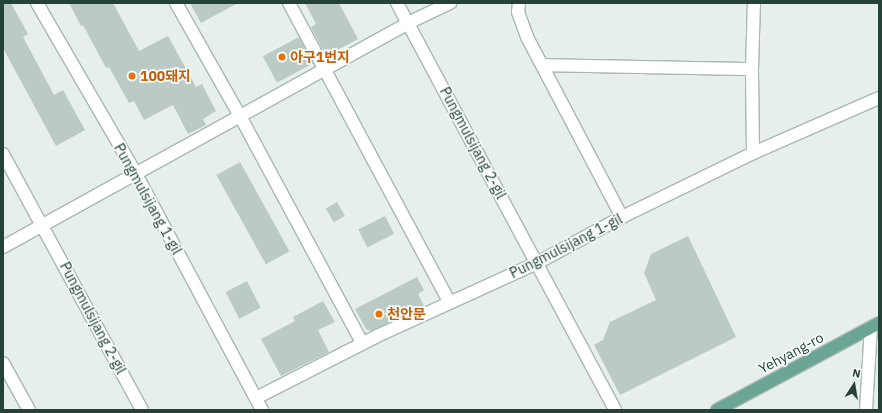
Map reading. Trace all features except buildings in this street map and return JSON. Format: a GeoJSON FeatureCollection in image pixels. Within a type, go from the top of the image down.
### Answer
{"type":"FeatureCollection","features":[{"type":"Feature","properties":{"kind":"main road","name":"Yehyang-ro"},"geometry":{"type":"LineString","coordinates":[[717,410],[875,325]]}},
{"type":"Feature","properties":{"kind":"street","name":"Pungmulsijang 1-gil"},"geometry":{"type":"LineString","coordinates":[[37,3],[136,174],[262,410]]}},
{"type":"Feature","properties":{"kind":"street"},"geometry":{"type":"LineString","coordinates":[[176,3],[240,116],[362,343]]}},
{"type":"Feature","properties":{"kind":"street"},"geometry":{"type":"LineString","coordinates":[[288,3],[450,303]]}},
{"type":"Feature","properties":{"kind":"street","name":"Pungmulsijang 2-gil"},"geometry":{"type":"LineString","coordinates":[[397,3],[615,410]]}},
{"type":"Feature","properties":{"kind":"street"},"geometry":{"type":"LineString","coordinates":[[3,247],[408,23],[450,3]]}},
{"type":"Feature","properties":{"kind":"street"},"geometry":{"type":"LineString","coordinates":[[519,3],[518,12],[527,37],[622,217]]}},
{"type":"Feature","properties":{"kind":"street"},"geometry":{"type":"LineString","coordinates":[[753,153],[752,69],[754,3]]}},
{"type":"Feature","properties":{"kind":"street"},"geometry":{"type":"LineString","coordinates":[[542,65],[752,69]]}},
{"type":"Feature","properties":{"kind":"street","name":"Pungmulsijang 1-gil"},"geometry":{"type":"LineString","coordinates":[[256,398],[362,343],[537,263],[622,217],[753,153],[879,98]]}},
{"type":"Feature","properties":{"kind":"street","name":"Pungmulsijang 2-gil"},"geometry":{"type":"LineString","coordinates":[[3,154],[43,225],[142,410]]}},
{"type":"Feature","properties":{"kind":"street"},"geometry":{"type":"LineString","coordinates":[[866,410],[875,325]]}},
{"type":"Feature","properties":{"kind":"street"},"geometry":{"type":"LineString","coordinates":[[3,363],[29,410]]}},
{"type":"Feature","properties":{"kind":"place","name":"아구1번지"},"geometry":{"type":"Point","coordinates":[282,57]}},
{"type":"Feature","properties":{"kind":"place","name":"100돼지"},"geometry":{"type":"Point","coordinates":[132,76]}},
{"type":"Feature","properties":{"kind":"place","name":"천안문"},"geometry":{"type":"Point","coordinates":[379,314]}}]}
